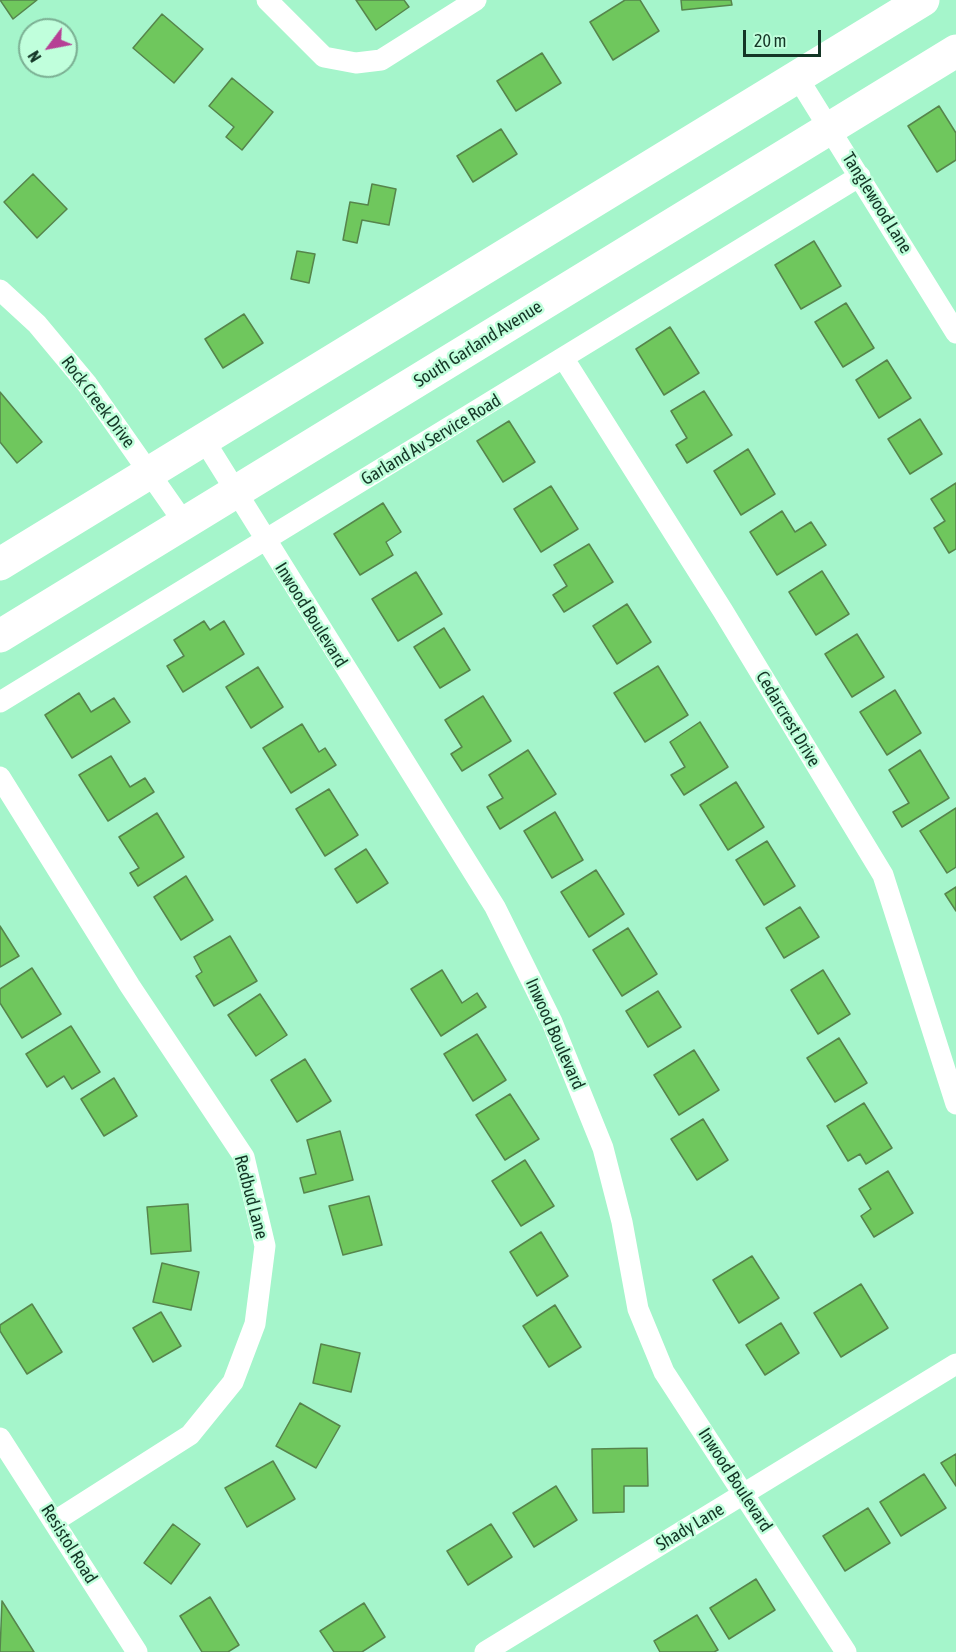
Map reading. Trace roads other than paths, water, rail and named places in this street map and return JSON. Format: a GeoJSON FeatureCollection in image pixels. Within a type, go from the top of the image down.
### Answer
{"type":"FeatureCollection","features":[{"type":"Feature","properties":{"kind":"main road"},"geometry":{"type":"LineString","coordinates":[[0,564],[796,75],[923,0]]}},
{"type":"Feature","properties":{"kind":"main road","name":"South Garland Avenue"},"geometry":{"type":"LineString","coordinates":[[0,636],[956,51]]}},
{"type":"Feature","properties":{"kind":"street"},"geometry":{"type":"LineString","coordinates":[[267,0],[324,57],[356,63],[381,60],[476,0]]}},
{"type":"Feature","properties":{"kind":"street","name":"Tanglewood Lane"},"geometry":{"type":"LineString","coordinates":[[796,75],[956,333]]}},
{"type":"Feature","properties":{"kind":"street","name":"Garland Av Service Road"},"geometry":{"type":"LineString","coordinates":[[0,702],[860,176]]}},
{"type":"Feature","properties":{"kind":"street","name":"Rock Creek Drive"},"geometry":{"type":"LineString","coordinates":[[0,290],[38,324],[80,376],[185,524]]}},
{"type":"Feature","properties":{"kind":"street","name":"Cedarcrest Drive"},"geometry":{"type":"LineString","coordinates":[[564,359],[723,611],[882,875],[956,1104]]}},
{"type":"Feature","properties":{"kind":"street","name":"Inwood Boulevard"},"geometry":{"type":"LineString","coordinates":[[204,440],[264,542],[495,907],[552,1023],[603,1148],[622,1222],[638,1309],[663,1372],[745,1494],[846,1652]]}},
{"type":"Feature","properties":{"kind":"street","name":"Redbud Lane"},"geometry":{"type":"LineString","coordinates":[[0,777],[130,986],[244,1157],[265,1246],[255,1324],[233,1382],[190,1435],[55,1521]]}},
{"type":"Feature","properties":{"kind":"street","name":"Shady Lane"},"geometry":{"type":"LineString","coordinates":[[485,1652],[956,1364]]}},
{"type":"Feature","properties":{"kind":"street","name":"Resistol Road"},"geometry":{"type":"LineString","coordinates":[[0,1438],[137,1652]]}}]}
